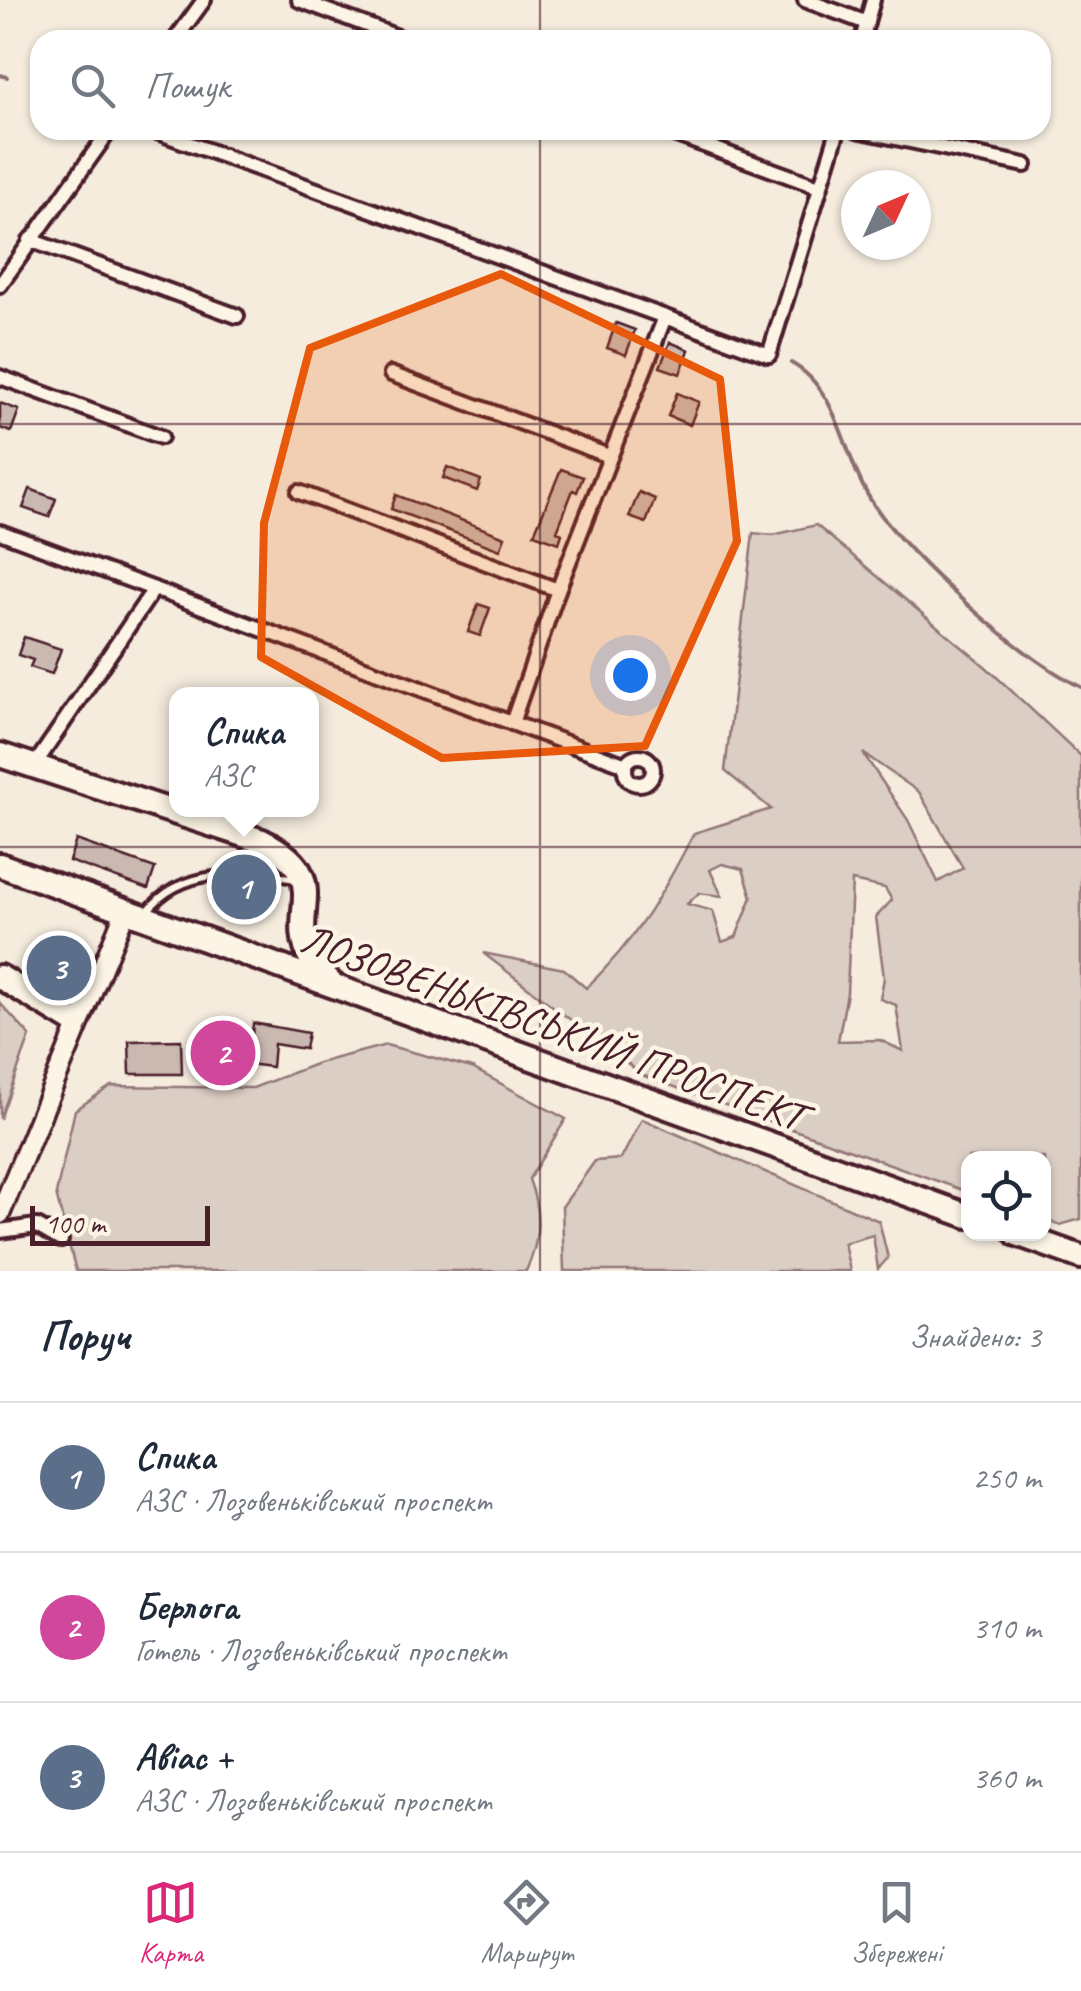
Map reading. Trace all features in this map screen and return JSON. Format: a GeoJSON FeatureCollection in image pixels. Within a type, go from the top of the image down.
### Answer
{"type":"FeatureCollection","features":[{"type":"Feature","properties":{"kind":"highway"},"geometry":{"type":"LineString","coordinates":[[0,755],[169,810]]}},
{"type":"Feature","properties":{"kind":"highway"},"geometry":{"type":"LineString","coordinates":[[189,817],[262,841],[288,855],[303,880],[310,960],[335,988]]}},
{"type":"Feature","properties":{"kind":"highway","name":"ЛОЗОВЕНЬКІВСЬКИЙ ПРОСПЕКТ"},"geometry":{"type":"LineString","coordinates":[[0,866],[961,1213]]}},
{"type":"Feature","properties":{"kind":"highway"},"geometry":{"type":"LineString","coordinates":[[0,977],[76,1023]]}},
{"type":"Feature","properties":{"kind":"highway"},"geometry":{"type":"LineString","coordinates":[[1038,1241],[1081,1257]]}},
{"type":"Feature","properties":{"kind":"street"},"geometry":{"type":"LineString","coordinates":[[182,30],[204,0]]}},
{"type":"Feature","properties":{"kind":"street"},"geometry":{"type":"LineString","coordinates":[[299,0],[379,30]]}},
{"type":"Feature","properties":{"kind":"street"},"geometry":{"type":"LineString","coordinates":[[805,0],[867,24]]}},
{"type":"Feature","properties":{"kind":"street"},"geometry":{"type":"LineString","coordinates":[[865,30],[873,0]]}},
{"type":"Feature","properties":{"kind":"street"},"geometry":{"type":"LineString","coordinates":[[0,284],[103,140]]}},
{"type":"Feature","properties":{"kind":"street"},"geometry":{"type":"LineString","coordinates":[[180,140],[770,355],[834,140]]}},
{"type":"Feature","properties":{"kind":"street"},"geometry":{"type":"LineString","coordinates":[[690,140],[818,187]]}},
{"type":"Feature","properties":{"kind":"street"},"geometry":{"type":"LineString","coordinates":[[906,140],[1025,164]]}},
{"type":"Feature","properties":{"kind":"street"},"geometry":{"type":"LineString","coordinates":[[30,240],[238,316]]}},
{"type":"Feature","properties":{"kind":"street"},"geometry":{"type":"LineString","coordinates":[[512,723],[558,590],[665,316]]}},
{"type":"Feature","properties":{"kind":"street"},"geometry":{"type":"LineString","coordinates":[[391,374],[609,456]]}},
{"type":"Feature","properties":{"kind":"street"},"geometry":{"type":"LineString","coordinates":[[0,377],[161,436]]}},
{"type":"Feature","properties":{"kind":"street"},"geometry":{"type":"LineString","coordinates":[[299,492],[558,590]]}},
{"type":"Feature","properties":{"kind":"street"},"geometry":{"type":"LineString","coordinates":[[0,532],[626,765]]}},
{"type":"Feature","properties":{"kind":"street"},"geometry":{"type":"LineString","coordinates":[[34,766],[154,589]]}},
{"type":"Feature","properties":{"kind":"street"},"geometry":{"type":"LineString","coordinates":[[0,1214],[76,1023],[135,913]]}},
{"type":"Feature","properties":{"kind":"street"},"geometry":{"type":"LineString","coordinates":[[0,1231],[37,1226],[61,1240]]}},
{"type":"Feature","properties":{"kind":"lane"},"geometry":{"type":"LineString","coordinates":[[135,913],[163,894],[204,878],[258,874],[303,880]]}},
{"type":"Feature","properties":{"kind":"highlighted area"},"geometry":{"type":"Polygon","coordinates":[[[501,274],[720,379],[737,541],[645,746],[442,758],[261,657],[264,523],[310,348],[501,274]]]}},
{"type":"Feature","properties":{"kind":"shaded area"},"geometry":{"type":"Polygon","coordinates":[[[816,525],[986,667],[1081,756],[1081,1219],[1060,1225],[1051,1222],[1051,1151],[961,1151],[961,1189],[644,1076],[483,953],[564,969],[586,988],[620,952],[647,915],[694,833],[771,809],[725,771],[753,533],[773,535],[816,525]],[[863,753],[908,820],[938,882],[963,868],[919,792],[863,753]],[[722,864],[710,870],[722,896],[699,893],[687,904],[713,911],[722,942],[736,937],[752,897],[743,869],[722,864]],[[852,881],[847,993],[838,1041],[880,1040],[903,1051],[896,1005],[880,999],[884,978],[876,917],[892,900],[885,888],[852,881]]]}},
{"type":"Feature","properties":{"kind":"shaded area"},"geometry":{"type":"Polygon","coordinates":[[[0,1003],[30,1036],[0,1119],[0,1003]]]}},
{"type":"Feature","properties":{"kind":"shaded area"},"geometry":{"type":"Polygon","coordinates":[[[386,1045],[472,1068],[566,1119],[529,1179],[538,1225],[526,1271],[76,1271],[56,1194],[75,1110],[111,1086],[253,1088],[318,1063],[386,1045]]]}},
{"type":"Feature","properties":{"kind":"shaded area"},"geometry":{"type":"Polygon","coordinates":[[[642,1119],[879,1221],[888,1258],[878,1269],[873,1235],[844,1243],[850,1271],[564,1271],[562,1207],[595,1161],[621,1159],[642,1119]]]}},
{"type":"Feature","properties":{"kind":"building"},"geometry":{"type":"Polygon","coordinates":[[[616,323],[635,330],[626,355],[607,348],[616,323]]]}},
{"type":"Feature","properties":{"kind":"building"},"geometry":{"type":"Polygon","coordinates":[[[670,342],[689,350],[680,374],[660,367],[670,342]]]}},
{"type":"Feature","properties":{"kind":"building"},"geometry":{"type":"Polygon","coordinates":[[[677,393],[699,402],[690,425],[668,416],[677,393]]]}},
{"type":"Feature","properties":{"kind":"building"},"geometry":{"type":"Polygon","coordinates":[[[0,403],[19,410],[11,432],[0,428],[0,403]]]}},
{"type":"Feature","properties":{"kind":"building"},"geometry":{"type":"Polygon","coordinates":[[[447,467],[481,480],[477,491],[443,478],[447,467]]]}},
{"type":"Feature","properties":{"kind":"building"},"geometry":{"type":"Polygon","coordinates":[[[561,469],[583,477],[577,492],[573,490],[557,531],[562,534],[559,543],[534,534],[561,469]]]}},
{"type":"Feature","properties":{"kind":"building"},"geometry":{"type":"Polygon","coordinates":[[[30,489],[56,499],[49,517],[23,508],[30,489]]]}},
{"type":"Feature","properties":{"kind":"building"},"geometry":{"type":"Polygon","coordinates":[[[639,492],[655,499],[646,523],[629,517],[639,492]]]}},
{"type":"Feature","properties":{"kind":"building"},"geometry":{"type":"Polygon","coordinates":[[[396,495],[505,537],[500,550],[391,509],[396,495]]]}},
{"type":"Feature","properties":{"kind":"building"},"geometry":{"type":"Polygon","coordinates":[[[478,604],[490,608],[480,636],[468,632],[478,604]]]}},
{"type":"Feature","properties":{"kind":"building"},"geometry":{"type":"Polygon","coordinates":[[[24,637],[61,649],[52,674],[30,667],[33,660],[18,655],[24,637]]]}},
{"type":"Feature","properties":{"kind":"building"},"geometry":{"type":"Polygon","coordinates":[[[76,840],[155,868],[148,889],[69,861],[76,840]]]}},
{"type":"Feature","properties":{"kind":"building"},"geometry":{"type":"Polygon","coordinates":[[[52,954],[75,961],[68,981],[45,974],[52,954]]]}},
{"type":"Feature","properties":{"kind":"building"},"geometry":{"type":"Polygon","coordinates":[[[253,1023],[308,1033],[305,1049],[274,1044],[272,1067],[238,1063],[238,1070],[208,1070],[207,1036],[252,1035],[253,1023]]]}},
{"type":"Feature","properties":{"kind":"building"},"geometry":{"type":"Polygon","coordinates":[[[181,1040],[182,1074],[130,1074],[129,1041],[181,1040]]]}},
{"type":"Feature","properties":{"kind":"waterway"},"geometry":{"type":"LineString","coordinates":[[0,75],[7,77]]}},
{"type":"Feature","properties":{"kind":"waterway"},"geometry":{"type":"LineString","coordinates":[[791,363],[821,390],[874,505],[914,553],[999,631],[1081,687]]}},
{"type":"Feature","properties":{"kind":"place","name":"Спика"},"geometry":{"type":"Point","coordinates":[244,887]}},
{"type":"Feature","properties":{"kind":"place","name":"Авiас +"},"geometry":{"type":"Point","coordinates":[59,968]}},
{"type":"Feature","properties":{"kind":"place","name":"Берлога"},"geometry":{"type":"Point","coordinates":[223,1053]}}]}
